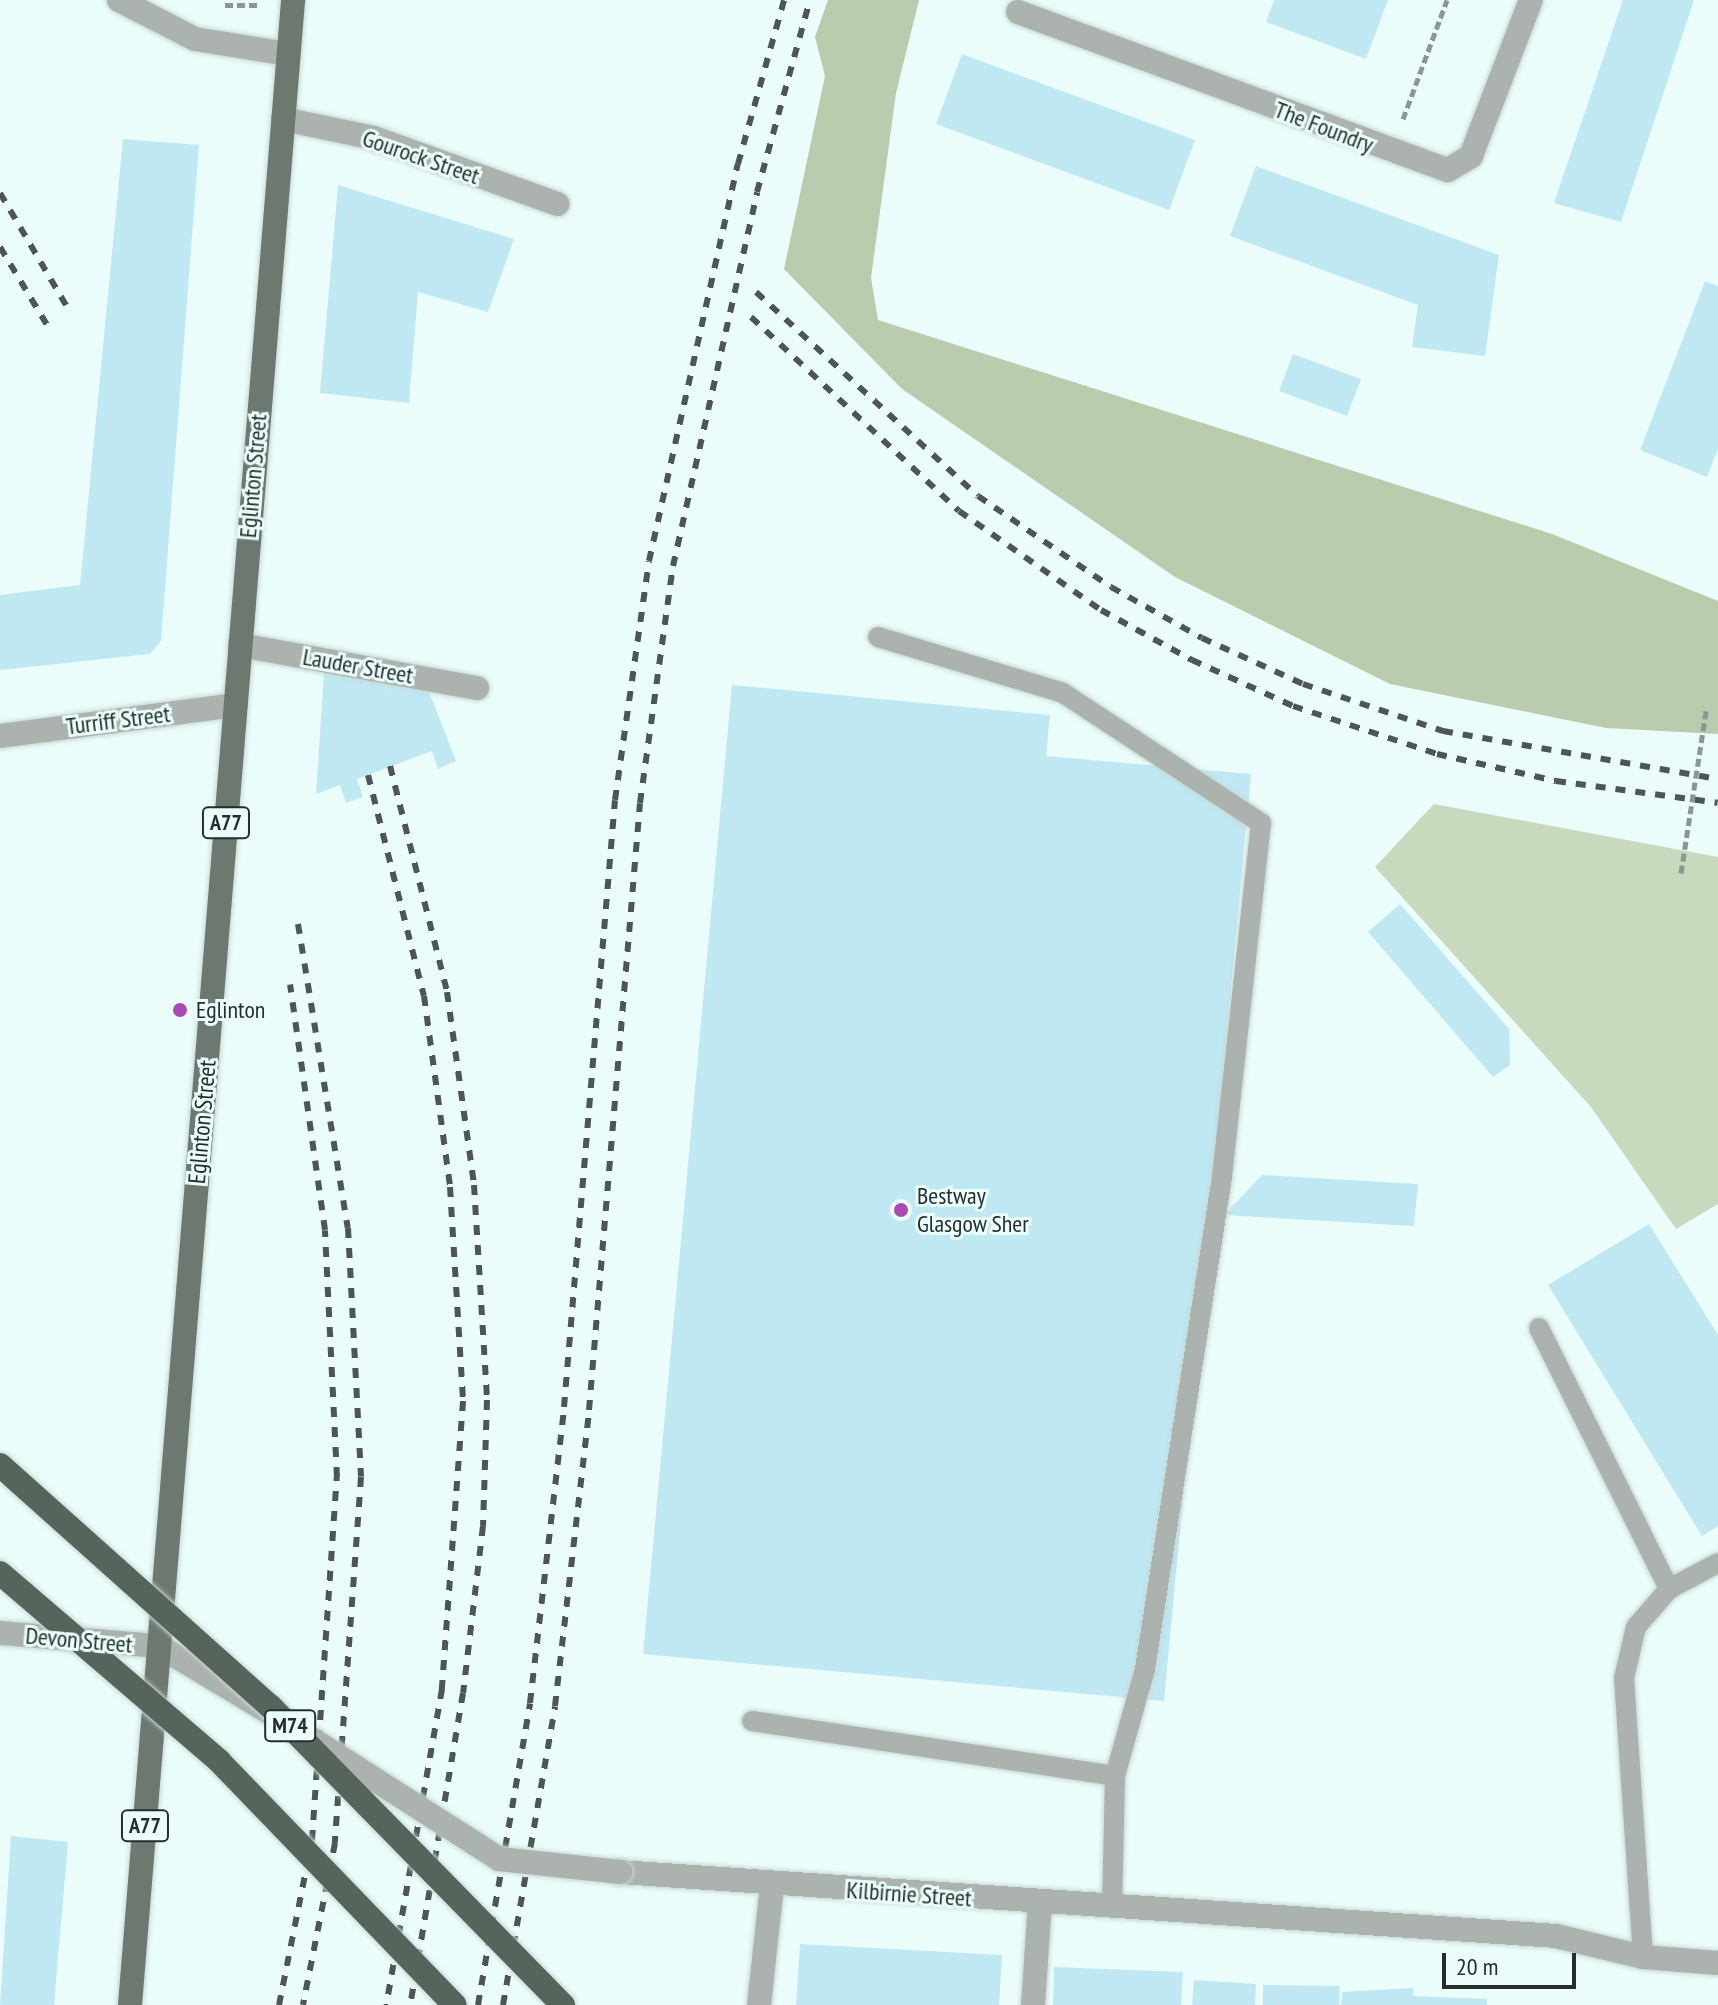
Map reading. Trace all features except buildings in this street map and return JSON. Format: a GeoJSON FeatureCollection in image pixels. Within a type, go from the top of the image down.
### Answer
{"type":"FeatureCollection","features":[{"type":"Feature","properties":{"kind":"highway","name":"M74"},"geometry":{"type":"LineString","coordinates":[[0,1465],[270,1706],[563,2005]]}},
{"type":"Feature","properties":{"kind":"highway"},"geometry":{"type":"LineString","coordinates":[[0,1573],[219,1761],[455,2005]]}},
{"type":"Feature","properties":{"kind":"main road","name":"Eglinton Street"},"geometry":{"type":"LineString","coordinates":[[130,2005],[293,3]]}},
{"type":"Feature","properties":{"kind":"street"},"geometry":{"type":"LineString","coordinates":[[119,0],[195,39],[288,54]]}},
{"type":"Feature","properties":{"kind":"street","name":"The Foundry"},"geometry":{"type":"LineString","coordinates":[[1018,12],[1440,169],[1466,162],[1531,0]]}},
{"type":"Feature","properties":{"kind":"street","name":"Gourock Street"},"geometry":{"type":"LineString","coordinates":[[283,119],[374,138],[557,204]]}},
{"type":"Feature","properties":{"kind":"street","name":"Lauder Street"},"geometry":{"type":"LineString","coordinates":[[240,645],[477,688]]}},
{"type":"Feature","properties":{"kind":"street","name":"Turriff Street"},"geometry":{"type":"LineString","coordinates":[[0,736],[236,705]]}},
{"type":"Feature","properties":{"kind":"street","name":"Devon Street"},"geometry":{"type":"LineString","coordinates":[[0,1633],[159,1646]]}},
{"type":"Feature","properties":{"kind":"street","name":"Kilbirnie Street"},"geometry":{"type":"LineString","coordinates":[[159,1646],[279,1718],[499,1859],[772,1885],[1556,1936],[1643,1957],[1718,1963]]}},
{"type":"Feature","properties":{"kind":"street"},"geometry":{"type":"LineString","coordinates":[[759,2005],[772,1885]]}},
{"type":"Feature","properties":{"kind":"street"},"geometry":{"type":"LineString","coordinates":[[1033,2005],[1040,1902]]}},
{"type":"Feature","properties":{"kind":"lane"},"geometry":{"type":"LineString","coordinates":[[878,637],[1063,693],[1261,823],[1222,1177],[1145,1669],[1115,1776],[1112,1905]]}},
{"type":"Feature","properties":{"kind":"lane"},"geometry":{"type":"LineString","coordinates":[[1539,1328],[1669,1589]]}},
{"type":"Feature","properties":{"kind":"lane"},"geometry":{"type":"LineString","coordinates":[[1643,1957],[1624,1678],[1636,1627],[1669,1589],[1718,1563]]}},
{"type":"Feature","properties":{"kind":"lane"},"geometry":{"type":"LineString","coordinates":[[752,1721],[1115,1776]]}},
{"type":"Feature","properties":{"kind":"path"},"geometry":{"type":"LineString","coordinates":[[1391,153],[1447,0]]}},
{"type":"Feature","properties":{"kind":"path"},"geometry":{"type":"LineString","coordinates":[[218,5],[293,3]]}},
{"type":"Feature","properties":{"kind":"path"},"geometry":{"type":"LineString","coordinates":[[1681,873],[1706,711]]}},
{"type":"Feature","properties":{"kind":"green space"},"geometry":{"type":"Polygon","coordinates":[[[828,0],[919,0],[896,93],[871,278],[878,320],[1552,534],[1718,601],[1718,734],[1606,728],[1390,684],[1175,577],[902,389],[784,269],[825,76],[815,37],[828,0]]]}},
{"type":"Feature","properties":{"kind":"green space"},"geometry":{"type":"Polygon","coordinates":[[[1434,804],[1718,857],[1718,1204],[1676,1229],[1591,1107],[1375,867],[1434,804]]]}},
{"type":"Feature","properties":{"kind":"railway"},"geometry":{"type":"LineString","coordinates":[[478,2005],[530,1703],[564,1407],[615,800],[649,561],[738,164],[784,0]]}},
{"type":"Feature","properties":{"kind":"railway"},"geometry":{"type":"LineString","coordinates":[[503,2005],[555,1706],[589,1410],[640,803],[673,566],[757,192],[810,0]]}},
{"type":"Feature","properties":{"kind":"railway"},"geometry":{"type":"LineString","coordinates":[[0,193],[70,312]]}},
{"type":"Feature","properties":{"kind":"railway"},"geometry":{"type":"LineString","coordinates":[[0,247],[47,325]]}},
{"type":"Feature","properties":{"kind":"railway"},"geometry":{"type":"LineString","coordinates":[[756,292],[978,496],[1111,587],[1202,638],[1303,684],[1443,731],[1718,779]]}},
{"type":"Feature","properties":{"kind":"railway"},"geometry":{"type":"LineString","coordinates":[[751,317],[959,511],[1101,610],[1192,660],[1293,706],[1437,754],[1556,781],[1718,803]]}},
{"type":"Feature","properties":{"kind":"railway"},"geometry":{"type":"LineString","coordinates":[[390,766],[447,992],[474,1185],[487,1400],[483,1526],[463,1693],[410,2005]]}},
{"type":"Feature","properties":{"kind":"railway"},"geometry":{"type":"LineString","coordinates":[[368,775],[424,996],[450,1187],[463,1401],[442,1689],[386,2005]]}},
{"type":"Feature","properties":{"kind":"railway"},"geometry":{"type":"LineString","coordinates":[[298,924],[348,1228],[361,1477],[335,1843],[303,2005]]}},
{"type":"Feature","properties":{"kind":"railway"},"geometry":{"type":"LineString","coordinates":[[279,2005],[312,1840],[337,1477],[325,1230],[290,984]]}},
{"type":"Feature","properties":{"kind":"place","name":"Eglinton"},"geometry":{"type":"Point","coordinates":[180,1010]}},
{"type":"Feature","properties":{"kind":"place","name":"Bestway Glasgow Sher"},"geometry":{"type":"Point","coordinates":[901,1210]}}]}
